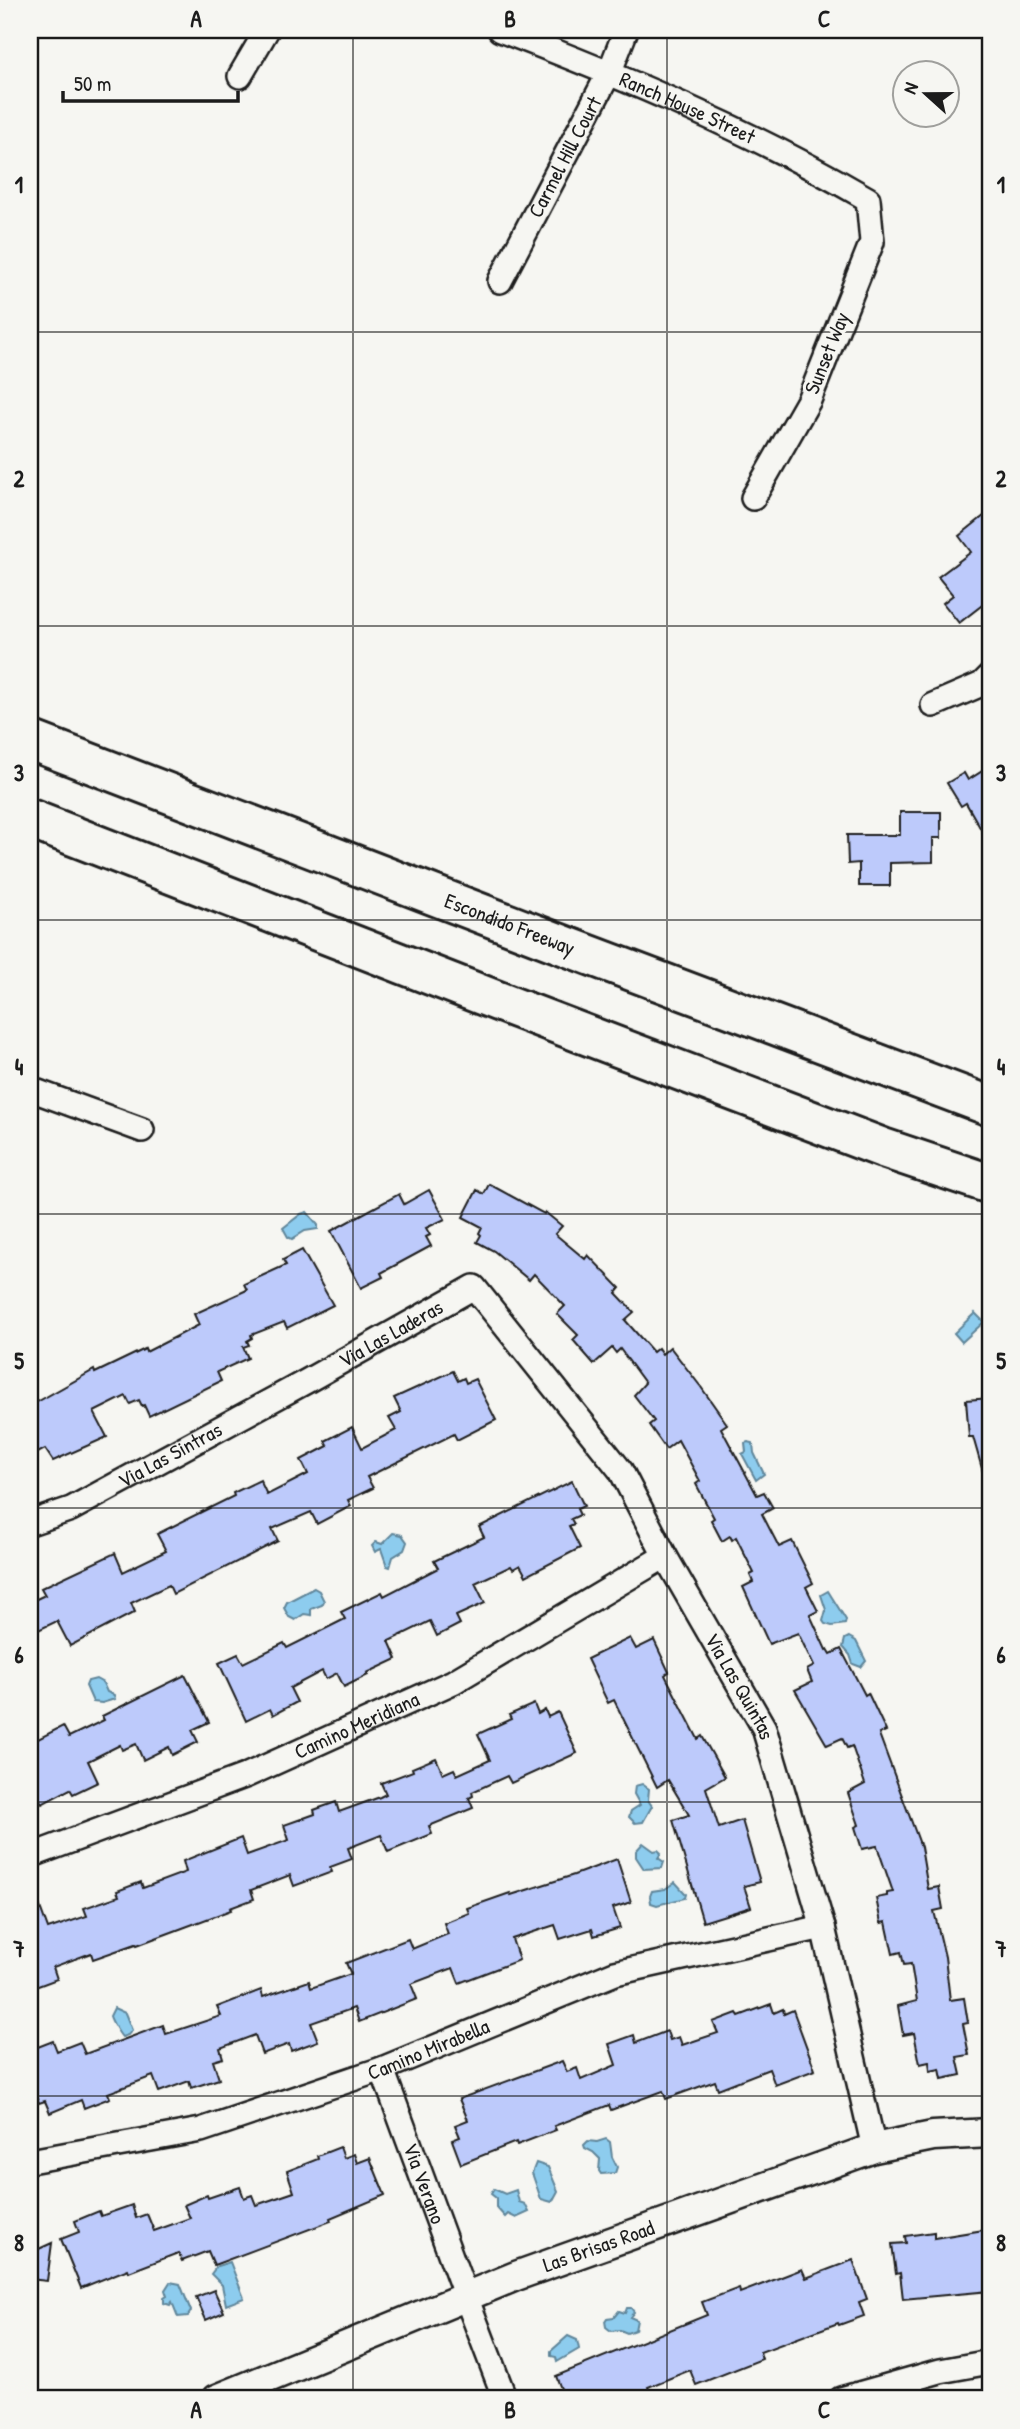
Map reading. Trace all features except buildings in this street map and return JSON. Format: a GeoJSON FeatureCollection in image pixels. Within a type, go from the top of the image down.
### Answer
{"type":"FeatureCollection","features":[{"type":"Feature","properties":{"kind":"highway","name":"Escondido Freeway"},"geometry":{"type":"LineString","coordinates":[[30,740],[990,1106]]}},
{"type":"Feature","properties":{"kind":"highway"},"geometry":{"type":"LineString","coordinates":[[30,819],[551,1022],[883,1148],[990,1184]]}},
{"type":"Feature","properties":{"kind":"street"},"geometry":{"type":"LineString","coordinates":[[240,76],[267,30]]}},
{"type":"Feature","properties":{"kind":"street","name":"Ranch House Street"},"geometry":{"type":"LineString","coordinates":[[500,30],[610,71],[822,172],[868,199]]}},
{"type":"Feature","properties":{"kind":"street","name":"Carmel Hill Court"},"geometry":{"type":"LineString","coordinates":[[500,281],[610,71],[626,30]]}},
{"type":"Feature","properties":{"kind":"street","name":"Sunset Way"},"geometry":{"type":"LineString","coordinates":[[753,499],[808,400],[872,242],[868,199]]}},
{"type":"Feature","properties":{"kind":"street"},"geometry":{"type":"LineString","coordinates":[[933,705],[982,684],[990,677]]}},
{"type":"Feature","properties":{"kind":"street"},"geometry":{"type":"LineString","coordinates":[[30,1089],[142,1130]]}},
{"type":"Feature","properties":{"kind":"street","name":"Via Las Laderas"},"geometry":{"type":"LineString","coordinates":[[307,1381],[474,1287]]}},
{"type":"Feature","properties":{"kind":"street","name":"Via Las Quintas"},"geometry":{"type":"LineString","coordinates":[[474,1287],[621,1471],[665,1556],[764,1727],[823,1927],[874,2148]]}},
{"type":"Feature","properties":{"kind":"street","name":"Via Las Sintras"},"geometry":{"type":"LineString","coordinates":[[30,1523],[71,1509],[307,1381]]}},
{"type":"Feature","properties":{"kind":"street","name":"Camino Meridiana"},"geometry":{"type":"LineString","coordinates":[[30,1856],[245,1776],[453,1682],[665,1556]]}},
{"type":"Feature","properties":{"kind":"street","name":"Camino Mirabella"},"geometry":{"type":"LineString","coordinates":[[30,2161],[201,2130],[382,2069],[615,1973],[823,1927]]}},
{"type":"Feature","properties":{"kind":"street","name":"Via Verano"},"geometry":{"type":"LineString","coordinates":[[382,2069],[505,2399]]}},
{"type":"Feature","properties":{"kind":"street","name":"Las Brisas Road"},"geometry":{"type":"LineString","coordinates":[[217,2399],[516,2277],[874,2148],[933,2136],[990,2133]]}},
{"type":"Feature","properties":{"kind":"street"},"geometry":{"type":"LineString","coordinates":[[841,2399],[940,2371],[990,2362]]}},
{"type":"Feature","properties":{"kind":"water"},"geometry":{"type":"Polygon","coordinates":[[[307,1212],[318,1225],[318,1229],[305,1231],[292,1239],[288,1237],[283,1228],[307,1212]]]}},
{"type":"Feature","properties":{"kind":"water"},"geometry":{"type":"Polygon","coordinates":[[[975,1313],[984,1322],[962,1342],[954,1333],[975,1313]]]}},
{"type":"Feature","properties":{"kind":"water"},"geometry":{"type":"Polygon","coordinates":[[[745,1443],[753,1443],[754,1453],[764,1474],[756,1480],[742,1454],[746,1452],[745,1443]]]}},
{"type":"Feature","properties":{"kind":"water"},"geometry":{"type":"Polygon","coordinates":[[[393,1533],[402,1535],[407,1542],[404,1550],[393,1557],[390,1567],[387,1566],[381,1549],[375,1552],[372,1546],[376,1542],[382,1544],[393,1533]]]}},
{"type":"Feature","properties":{"kind":"water"},"geometry":{"type":"Polygon","coordinates":[[[314,1588],[319,1591],[324,1601],[322,1605],[311,1609],[311,1615],[304,1614],[295,1620],[289,1617],[284,1608],[287,1602],[314,1588]]]}},
{"type":"Feature","properties":{"kind":"water"},"geometry":{"type":"Polygon","coordinates":[[[828,1591],[846,1620],[845,1624],[832,1626],[823,1621],[826,1610],[821,1595],[828,1591]]]}},
{"type":"Feature","properties":{"kind":"water"},"geometry":{"type":"Polygon","coordinates":[[[849,1637],[856,1641],[866,1661],[861,1667],[853,1664],[843,1647],[845,1639],[849,1637]]]}},
{"type":"Feature","properties":{"kind":"water"},"geometry":{"type":"Polygon","coordinates":[[[96,1679],[103,1683],[107,1692],[114,1695],[115,1699],[102,1703],[93,1702],[86,1686],[88,1681],[96,1679]]]}},
{"type":"Feature","properties":{"kind":"water"},"geometry":{"type":"Polygon","coordinates":[[[642,1784],[649,1789],[648,1800],[652,1806],[643,1822],[635,1823],[629,1817],[631,1811],[640,1805],[634,1794],[635,1786],[642,1784]]]}},
{"type":"Feature","properties":{"kind":"water"},"geometry":{"type":"Polygon","coordinates":[[[643,1843],[661,1853],[658,1858],[664,1862],[662,1868],[644,1869],[636,1857],[636,1851],[643,1843]]]}},
{"type":"Feature","properties":{"kind":"water"},"geometry":{"type":"Polygon","coordinates":[[[675,1882],[686,1894],[685,1898],[657,1905],[651,1903],[652,1891],[665,1889],[675,1882]]]}},
{"type":"Feature","properties":{"kind":"water"},"geometry":{"type":"Polygon","coordinates":[[[114,2008],[125,2013],[132,2030],[128,2035],[122,2037],[113,2024],[110,2016],[114,2008]]]}},
{"type":"Feature","properties":{"kind":"water"},"geometry":{"type":"Polygon","coordinates":[[[606,2139],[610,2142],[612,2157],[617,2167],[615,2173],[601,2174],[600,2159],[584,2145],[588,2141],[606,2139]]]}},
{"type":"Feature","properties":{"kind":"water"},"geometry":{"type":"Polygon","coordinates":[[[536,2163],[548,2167],[558,2191],[552,2202],[541,2199],[532,2173],[536,2163]]]}},
{"type":"Feature","properties":{"kind":"water"},"geometry":{"type":"Polygon","coordinates":[[[494,2189],[505,2194],[516,2190],[519,2202],[525,2204],[529,2212],[516,2218],[508,2214],[505,2217],[496,2207],[496,2198],[491,2194],[494,2189]]]}},
{"type":"Feature","properties":{"kind":"water"},"geometry":{"type":"Polygon","coordinates":[[[230,2262],[244,2298],[226,2305],[222,2285],[211,2274],[217,2266],[230,2262]]]}},
{"type":"Feature","properties":{"kind":"water"},"geometry":{"type":"Polygon","coordinates":[[[170,2282],[180,2284],[191,2311],[188,2316],[178,2317],[172,2302],[170,2305],[164,2303],[167,2296],[165,2290],[170,2282]]]}},
{"type":"Feature","properties":{"kind":"water"},"geometry":{"type":"Polygon","coordinates":[[[627,2308],[634,2312],[630,2317],[637,2320],[635,2330],[627,2333],[620,2330],[611,2331],[606,2327],[607,2318],[614,2317],[619,2311],[625,2313],[627,2308]]]}},
{"type":"Feature","properties":{"kind":"water"},"geometry":{"type":"Polygon","coordinates":[[[568,2336],[577,2340],[579,2349],[557,2362],[556,2357],[551,2356],[551,2351],[568,2336]]]}}]}
